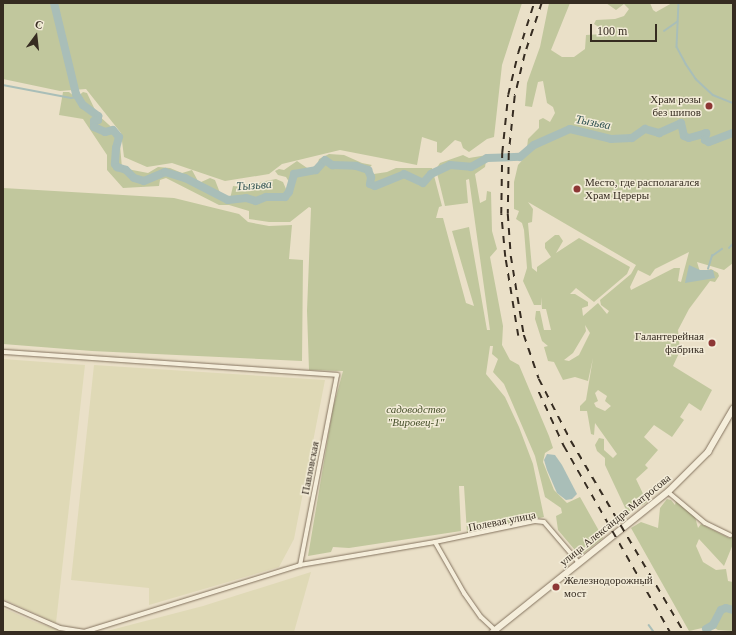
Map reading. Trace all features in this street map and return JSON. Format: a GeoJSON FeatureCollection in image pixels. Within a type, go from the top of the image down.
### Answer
{"type":"FeatureCollection","features":[{"type":"Feature","properties":{"kind":"main road","name":"улица Александра Матросова"},"geometry":{"type":"LineString","coordinates":[[495,632],[668,492],[708,452],[733,409]]}},
{"type":"Feature","properties":{"kind":"street","name":"Павловская"},"geometry":{"type":"LineString","coordinates":[[3,352],[337,375],[300,565]]}},
{"type":"Feature","properties":{"kind":"street"},"geometry":{"type":"LineString","coordinates":[[668,492],[705,523],[730,536]]}},
{"type":"Feature","properties":{"kind":"street","name":"Полевая улица"},"geometry":{"type":"LineString","coordinates":[[435,542],[540,521],[579,563]]}},
{"type":"Feature","properties":{"kind":"street"},"geometry":{"type":"LineString","coordinates":[[3,603],[60,628],[84,632],[300,565],[435,542],[464,593],[495,632]]}},
{"type":"Feature","properties":{"kind":"shaded area"},"geometry":{"type":"Polygon","coordinates":[[[3,359],[85,365],[56,623],[3,599],[3,359]]]}},
{"type":"Feature","properties":{"kind":"shaded area"},"geometry":{"type":"Polygon","coordinates":[[[94,365],[325,380],[294,539],[279,567],[149,605],[149,588],[71,580],[94,365]]]}},
{"type":"Feature","properties":{"kind":"shaded area"},"geometry":{"type":"Polygon","coordinates":[[[311,572],[294,632],[103,632],[203,606],[311,572]]]}},
{"type":"Feature","properties":{"kind":"shaded area"},"geometry":{"type":"Polygon","coordinates":[[[3,608],[35,622],[65,632],[3,632],[3,608]]]}},
{"type":"Feature","properties":{"kind":"green space"},"geometry":{"type":"Polygon","coordinates":[[[3,3],[522,3],[502,65],[494,137],[487,139],[469,152],[463,148],[461,142],[455,140],[441,153],[437,152],[437,142],[422,137],[417,165],[340,150],[282,164],[269,174],[225,181],[172,163],[147,167],[124,157],[121,133],[86,89],[60,91],[3,79],[3,3]]]}},
{"type":"Feature","properties":{"kind":"green space"},"geometry":{"type":"Polygon","coordinates":[[[549,3],[570,3],[551,50],[562,57],[574,57],[585,49],[586,35],[603,34],[605,31],[594,24],[596,20],[615,19],[624,16],[629,9],[624,4],[616,10],[606,3],[650,3],[653,10],[656,12],[672,3],[733,3],[733,263],[724,270],[697,262],[700,272],[711,269],[718,273],[719,276],[715,282],[710,281],[689,309],[678,330],[680,351],[673,366],[712,390],[701,411],[689,403],[680,417],[684,420],[672,437],[654,425],[644,437],[658,450],[645,465],[648,468],[636,479],[647,502],[628,514],[605,465],[605,458],[597,451],[595,445],[599,438],[604,439],[604,450],[613,458],[617,454],[595,423],[594,435],[591,434],[587,411],[580,411],[580,406],[586,400],[593,358],[588,381],[575,377],[563,380],[554,362],[548,361],[544,347],[548,346],[542,341],[535,319],[536,311],[540,311],[544,330],[551,330],[546,309],[542,309],[541,297],[541,305],[534,305],[523,281],[527,268],[524,230],[522,223],[516,219],[519,211],[514,209],[514,182],[518,165],[526,156],[528,139],[539,128],[539,120],[543,118],[550,122],[555,113],[553,107],[547,103],[543,81],[538,82],[532,107],[525,106],[527,83],[540,47],[549,3]],[[528,202],[533,209],[532,222],[528,223],[532,268],[537,272],[537,267],[551,257],[545,248],[545,243],[555,235],[559,235],[563,241],[556,253],[579,238],[630,267],[627,274],[594,302],[576,288],[570,294],[575,294],[588,302],[588,306],[582,308],[583,316],[598,303],[607,314],[609,311],[601,305],[600,300],[631,274],[636,265],[528,202]],[[689,252],[655,269],[650,276],[638,270],[630,287],[631,290],[674,268],[680,268],[678,281],[681,282],[689,252]],[[585,325],[586,331],[573,353],[564,360],[569,361],[579,355],[590,333],[585,325]],[[598,390],[595,393],[598,401],[594,403],[596,407],[605,411],[611,406],[605,401],[607,396],[598,390]]]}},
{"type":"Feature","properties":{"kind":"green space","name":"садоводство \"Вировец-1\""},"geometry":{"type":"Polygon","coordinates":[[[63,92],[69,92],[76,98],[83,92],[87,93],[97,114],[119,134],[122,168],[148,173],[158,167],[170,168],[182,173],[192,170],[199,183],[210,178],[215,180],[222,198],[226,200],[230,199],[233,186],[242,187],[249,183],[257,186],[261,182],[276,179],[283,182],[286,189],[289,190],[291,185],[286,177],[278,175],[275,171],[279,169],[284,170],[297,161],[310,170],[316,170],[319,159],[329,154],[344,155],[362,163],[372,165],[365,171],[367,175],[387,172],[396,168],[432,168],[442,206],[439,207],[436,218],[443,218],[466,303],[474,306],[452,231],[469,227],[487,330],[490,330],[469,179],[466,180],[468,203],[445,206],[436,169],[440,163],[463,155],[469,158],[487,155],[485,167],[475,174],[480,203],[486,200],[487,191],[491,192],[492,231],[497,249],[490,257],[503,326],[502,345],[510,360],[519,365],[549,436],[553,448],[545,453],[543,462],[554,490],[567,503],[580,497],[603,538],[580,556],[558,530],[556,516],[562,513],[561,508],[545,497],[535,456],[504,384],[493,372],[498,359],[492,354],[493,346],[490,346],[486,374],[505,397],[519,427],[533,464],[544,517],[467,533],[464,486],[459,486],[461,531],[349,548],[333,547],[331,552],[308,556],[333,408],[343,371],[309,370],[307,311],[311,208],[309,207],[290,222],[269,222],[249,219],[249,211],[229,205],[219,205],[166,178],[160,180],[159,186],[123,188],[107,170],[107,155],[83,119],[59,115],[63,92]]]}},
{"type":"Feature","properties":{"kind":"green space"},"geometry":{"type":"Polygon","coordinates":[[[3,188],[174,198],[239,214],[248,222],[269,226],[292,225],[289,259],[303,260],[302,361],[92,351],[3,344],[3,188]]]}},
{"type":"Feature","properties":{"kind":"green space"},"geometry":{"type":"Polygon","coordinates":[[[667,499],[671,500],[675,505],[676,501],[695,517],[698,528],[701,524],[729,538],[733,531],[733,544],[724,566],[699,539],[696,546],[703,562],[716,570],[726,569],[728,581],[733,582],[732,631],[718,630],[711,626],[689,631],[631,528],[641,522],[658,528],[660,508],[667,499]]]}},
{"type":"Feature","properties":{"kind":"water"},"geometry":{"type":"Polygon","coordinates":[[[689,265],[700,270],[713,270],[715,278],[685,283],[689,265]]]}},
{"type":"Feature","properties":{"kind":"water"},"geometry":{"type":"Polygon","coordinates":[[[547,454],[555,455],[562,465],[577,494],[572,499],[566,500],[557,493],[544,460],[547,454]]]}},
{"type":"Feature","properties":{"kind":"waterway","name":"Тызьва"},"geometry":{"type":"LineString","coordinates":[[54,3],[76,94],[83,105],[98,116],[98,120],[94,121],[94,127],[105,132],[113,130],[119,137],[116,148],[115,164],[117,167],[126,170],[134,178],[144,181],[165,172],[185,178],[228,200],[246,198],[256,201],[266,197],[285,197],[289,192],[294,174],[316,170],[325,160],[332,165],[356,166],[368,170],[371,177],[370,184],[375,186],[404,174],[423,183],[431,174],[450,165],[471,167],[487,158],[520,157],[534,145],[570,129],[611,139],[632,138],[645,129],[659,133],[681,123],[684,136],[689,138],[706,133],[705,140],[709,142],[733,133]]}},
{"type":"Feature","properties":{"kind":"waterway"},"geometry":{"type":"LineString","coordinates":[[679,3],[677,47],[686,64],[696,79],[713,95],[733,103]]}},
{"type":"Feature","properties":{"kind":"waterway"},"geometry":{"type":"LineString","coordinates":[[664,31],[677,22]]}},
{"type":"Feature","properties":{"kind":"waterway"},"geometry":{"type":"LineString","coordinates":[[3,85],[71,98],[78,97]]}},
{"type":"Feature","properties":{"kind":"waterway"},"geometry":{"type":"LineString","coordinates":[[729,248],[733,244]]}},
{"type":"Feature","properties":{"kind":"waterway"},"geometry":{"type":"LineString","coordinates":[[708,269],[712,256],[722,249]]}},
{"type":"Feature","properties":{"kind":"waterway"},"geometry":{"type":"LineString","coordinates":[[706,629],[713,625],[721,610],[726,608],[733,610]]}},
{"type":"Feature","properties":{"kind":"waterway"},"geometry":{"type":"LineString","coordinates":[[649,625],[654,632]]}},
{"type":"Feature","properties":{"kind":"railway"},"geometry":{"type":"LineString","coordinates":[[518,336],[505,257],[501,214],[502,153],[508,95],[518,53],[534,3]]}},
{"type":"Feature","properties":{"kind":"railway"},"geometry":{"type":"LineString","coordinates":[[542,3],[525,54],[515,96],[509,153],[508,214],[511,256],[524,335],[539,379],[571,441],[684,632]]}},
{"type":"Feature","properties":{"kind":"railway"},"geometry":{"type":"LineString","coordinates":[[539,392],[564,446],[670,632]]}},
{"type":"Feature","properties":{"kind":"place","name":"Храм розы без шипов"},"geometry":{"type":"Point","coordinates":[709,106]}},
{"type":"Feature","properties":{"kind":"place","name":"Место, где располагался Храм Цереры"},"geometry":{"type":"Point","coordinates":[577,189]}},
{"type":"Feature","properties":{"kind":"place","name":"Галантерейная фабрика"},"geometry":{"type":"Point","coordinates":[712,343]}},
{"type":"Feature","properties":{"kind":"place","name":"Железнодорожный мост"},"geometry":{"type":"Point","coordinates":[556,587]}}]}
